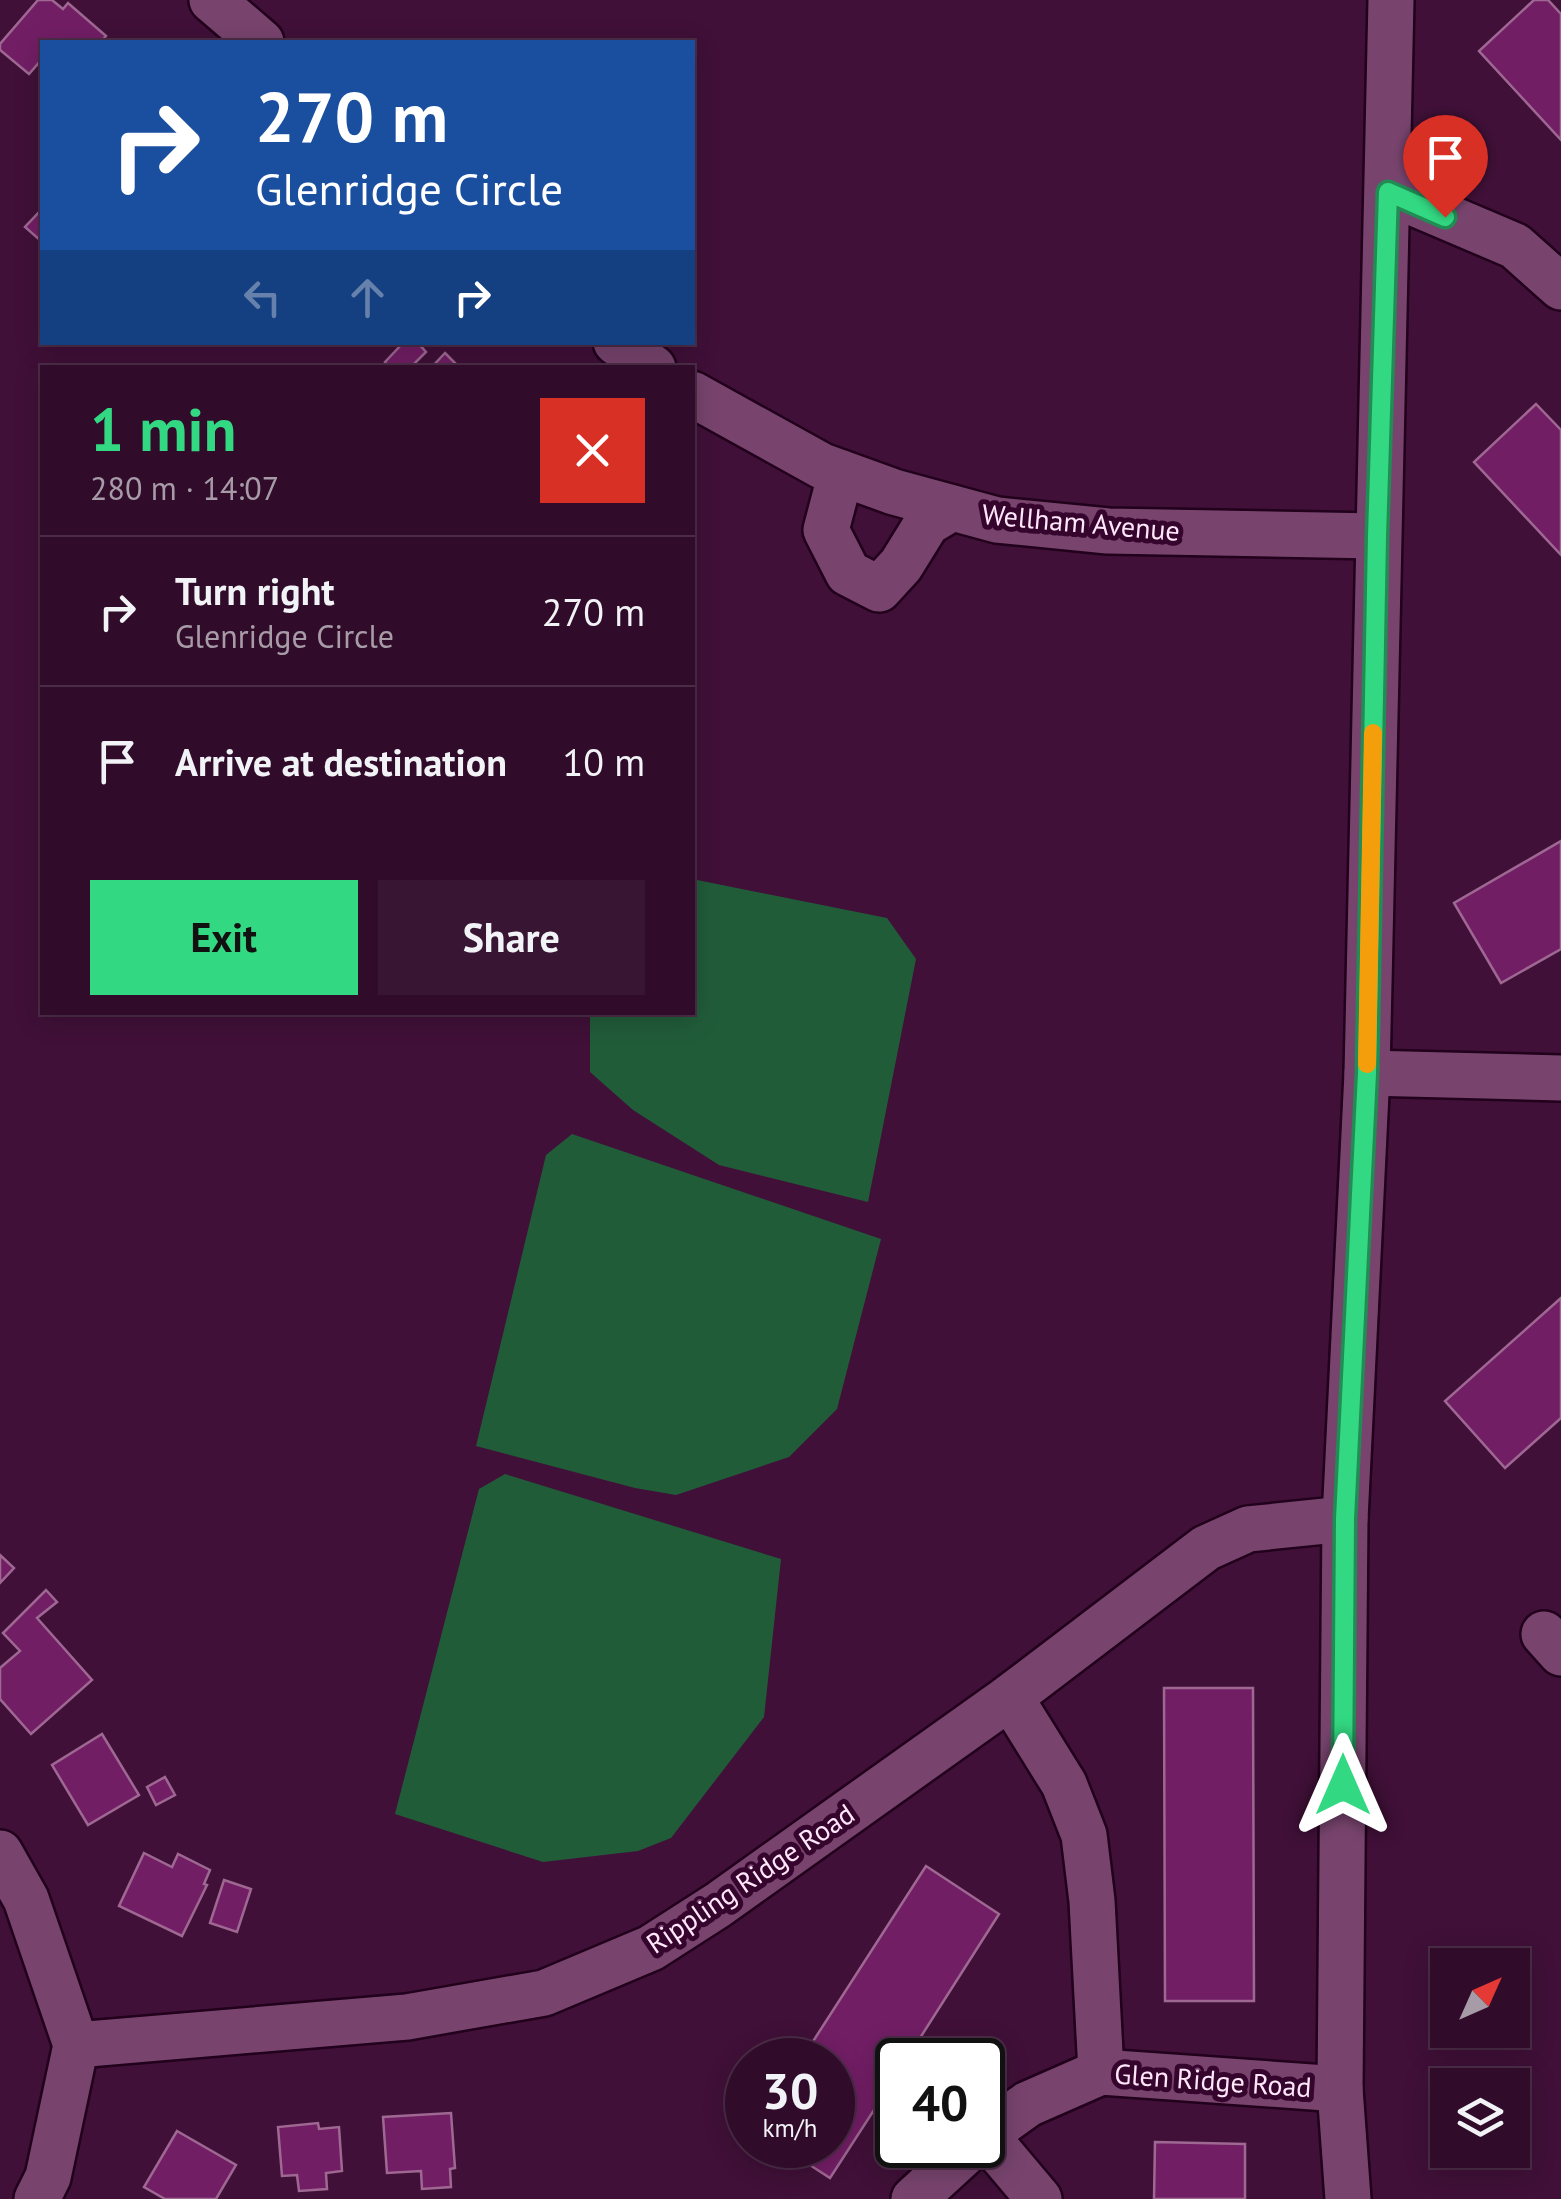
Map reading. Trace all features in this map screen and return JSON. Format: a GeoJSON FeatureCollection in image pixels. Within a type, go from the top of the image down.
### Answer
{"type":"FeatureCollection","features":[{"type":"Feature","properties":{"kind":"street"},"geometry":{"type":"LineString","coordinates":[[212,0],[259,40]]}},
{"type":"Feature","properties":{"kind":"street"},"geometry":{"type":"LineString","coordinates":[[1348,2199],[1340,2089],[1345,1519],[1367,1073],[1391,0]]}},
{"type":"Feature","properties":{"kind":"street"},"geometry":{"type":"LineString","coordinates":[[1388,192],[1515,246],[1561,287]]}},
{"type":"Feature","properties":{"kind":"street"},"geometry":{"type":"LineString","coordinates":[[620,345],[649,365]]}},
{"type":"Feature","properties":{"kind":"street","name":"Wellham Avenue"},"geometry":{"type":"LineString","coordinates":[[695,396],[841,473],[997,520],[1108,530],[1377,536]]}},
{"type":"Feature","properties":{"kind":"street"},"geometry":{"type":"LineString","coordinates":[[841,473],[826,530],[848,573],[878,589],[901,565],[927,523],[952,508]]}},
{"type":"Feature","properties":{"kind":"street"},"geometry":{"type":"LineString","coordinates":[[1367,1073],[1561,1078]]}},
{"type":"Feature","properties":{"kind":"street","name":"Rippling Ridge Road"},"geometry":{"type":"LineString","coordinates":[[76,2045],[407,2017],[544,1993],[651,1948],[702,1916],[1010,1697],[1206,1548],[1248,1529],[1345,1519]]}},
{"type":"Feature","properties":{"kind":"street"},"geometry":{"type":"LineString","coordinates":[[1010,1697],[1064,1784],[1084,1835],[1092,1901],[1101,2072]]}},
{"type":"Feature","properties":{"kind":"street"},"geometry":{"type":"LineString","coordinates":[[0,1853],[26,1900],[76,2045],[48,2177],[37,2199]]}},
{"type":"Feature","properties":{"kind":"street","name":"Glen Ridge Road"},"geometry":{"type":"LineString","coordinates":[[1005,2121],[1028,2104],[1101,2072],[1340,2089]]}},
{"type":"Feature","properties":{"kind":"street"},"geometry":{"type":"LineString","coordinates":[[1005,2164],[1039,2199]]}},
{"type":"Feature","properties":{"kind":"street","name":"Glen Ridge Road"},"geometry":{"type":"LineString","coordinates":[[914,2199],[948,2168]]}},
{"type":"Feature","properties":{"kind":"green space"},"geometry":{"type":"Polygon","coordinates":[[[697,880],[887,918],[916,959],[868,1202],[719,1165],[633,1110],[590,1072],[590,1015],[695,1015],[697,880]]]}},
{"type":"Feature","properties":{"kind":"green space"},"geometry":{"type":"Polygon","coordinates":[[[572,1134],[881,1239],[837,1409],[789,1457],[676,1495],[476,1446],[546,1155],[572,1134]]]}},
{"type":"Feature","properties":{"kind":"green space"},"geometry":{"type":"Polygon","coordinates":[[[505,1474],[781,1559],[764,1717],[671,1838],[638,1851],[543,1862],[395,1814],[479,1489],[505,1474]]]}},
{"type":"Feature","properties":{"kind":"building"},"geometry":{"type":"Polygon","coordinates":[[[38,0],[52,0],[63,9],[68,3],[106,36],[103,40],[40,40],[40,61],[29,74],[0,50],[0,44],[38,0]]]}},
{"type":"Feature","properties":{"kind":"building"},"geometry":{"type":"Polygon","coordinates":[[[1534,0],[1548,0],[1561,14],[1561,140],[1479,51],[1534,0]]]}},
{"type":"Feature","properties":{"kind":"building"},"geometry":{"type":"Polygon","coordinates":[[[40,211],[40,240],[25,227],[40,211]]]}},
{"type":"Feature","properties":{"kind":"building"},"geometry":{"type":"Polygon","coordinates":[[[401,345],[420,345],[426,352],[413,365],[385,362],[401,345]]]}},
{"type":"Feature","properties":{"kind":"building"},"geometry":{"type":"Polygon","coordinates":[[[445,353],[457,365],[434,365],[445,353]]]}},
{"type":"Feature","properties":{"kind":"building"},"geometry":{"type":"Polygon","coordinates":[[[1536,404],[1561,430],[1561,555],[1474,462],[1536,404]]]}},
{"type":"Feature","properties":{"kind":"building"},"geometry":{"type":"Polygon","coordinates":[[[1561,841],[1561,949],[1501,983],[1454,903],[1561,841]]]}},
{"type":"Feature","properties":{"kind":"building"},"geometry":{"type":"Polygon","coordinates":[[[1561,1298],[1561,1418],[1505,1468],[1445,1401],[1561,1298]]]}},
{"type":"Feature","properties":{"kind":"building"},"geometry":{"type":"Polygon","coordinates":[[[0,1555],[14,1568],[0,1583],[0,1555]]]}},
{"type":"Feature","properties":{"kind":"building"},"geometry":{"type":"Polygon","coordinates":[[[46,1590],[57,1602],[37,1618],[92,1680],[31,1734],[0,1699],[0,1668],[20,1651],[3,1633],[46,1590]]]}},
{"type":"Feature","properties":{"kind":"building"},"geometry":{"type":"Polygon","coordinates":[[[1164,1688],[1253,1688],[1254,2001],[1165,2001],[1164,1688]]]}},
{"type":"Feature","properties":{"kind":"building"},"geometry":{"type":"Polygon","coordinates":[[[102,1734],[139,1795],[88,1825],[52,1765],[102,1734]]]}},
{"type":"Feature","properties":{"kind":"building"},"geometry":{"type":"Polygon","coordinates":[[[165,1777],[175,1795],[156,1805],[147,1787],[165,1777]]]}},
{"type":"Feature","properties":{"kind":"building"},"geometry":{"type":"Polygon","coordinates":[[[144,1853],[172,1867],[178,1854],[210,1870],[204,1884],[207,1885],[182,1936],[119,1906],[144,1853]]]}},
{"type":"Feature","properties":{"kind":"building"},"geometry":{"type":"Polygon","coordinates":[[[926,1866],[999,1914],[920,2038],[875,2038],[875,2109],[855,2139],[855,2038],[815,2038],[926,1866]]]}},
{"type":"Feature","properties":{"kind":"building"},"geometry":{"type":"Polygon","coordinates":[[[224,1880],[251,1889],[237,1932],[210,1923],[224,1880]]]}},
{"type":"Feature","properties":{"kind":"building"},"geometry":{"type":"Polygon","coordinates":[[[451,2113],[455,2168],[450,2169],[451,2187],[422,2189],[421,2171],[387,2173],[383,2117],[451,2113]]]}},
{"type":"Feature","properties":{"kind":"building"},"geometry":{"type":"Polygon","coordinates":[[[318,2123],[319,2129],[339,2127],[342,2171],[326,2173],[327,2189],[299,2191],[297,2175],[282,2176],[278,2127],[318,2123]]]}},
{"type":"Feature","properties":{"kind":"building"},"geometry":{"type":"Polygon","coordinates":[[[177,2131],[236,2165],[216,2199],[165,2199],[144,2187],[177,2131]]]}},
{"type":"Feature","properties":{"kind":"building"},"geometry":{"type":"Polygon","coordinates":[[[1155,2142],[1245,2144],[1245,2199],[1154,2199],[1155,2142]]]}},
{"type":"Feature","properties":{"kind":"building"},"geometry":{"type":"Polygon","coordinates":[[[815,2168],[836,2168],[830,2178],[815,2168]]]}},
{"type":"Feature","properties":{"kind":"slow traffic"},"geometry":{"type":"LineString","coordinates":[[1367,1064],[1373,733]]}},
{"type":"Feature","properties":{"kind":"route"},"geometry":{"type":"LineString","coordinates":[[1343,1785],[1345,1519],[1367,1073],[1388,192],[1445,217]]}}]}
